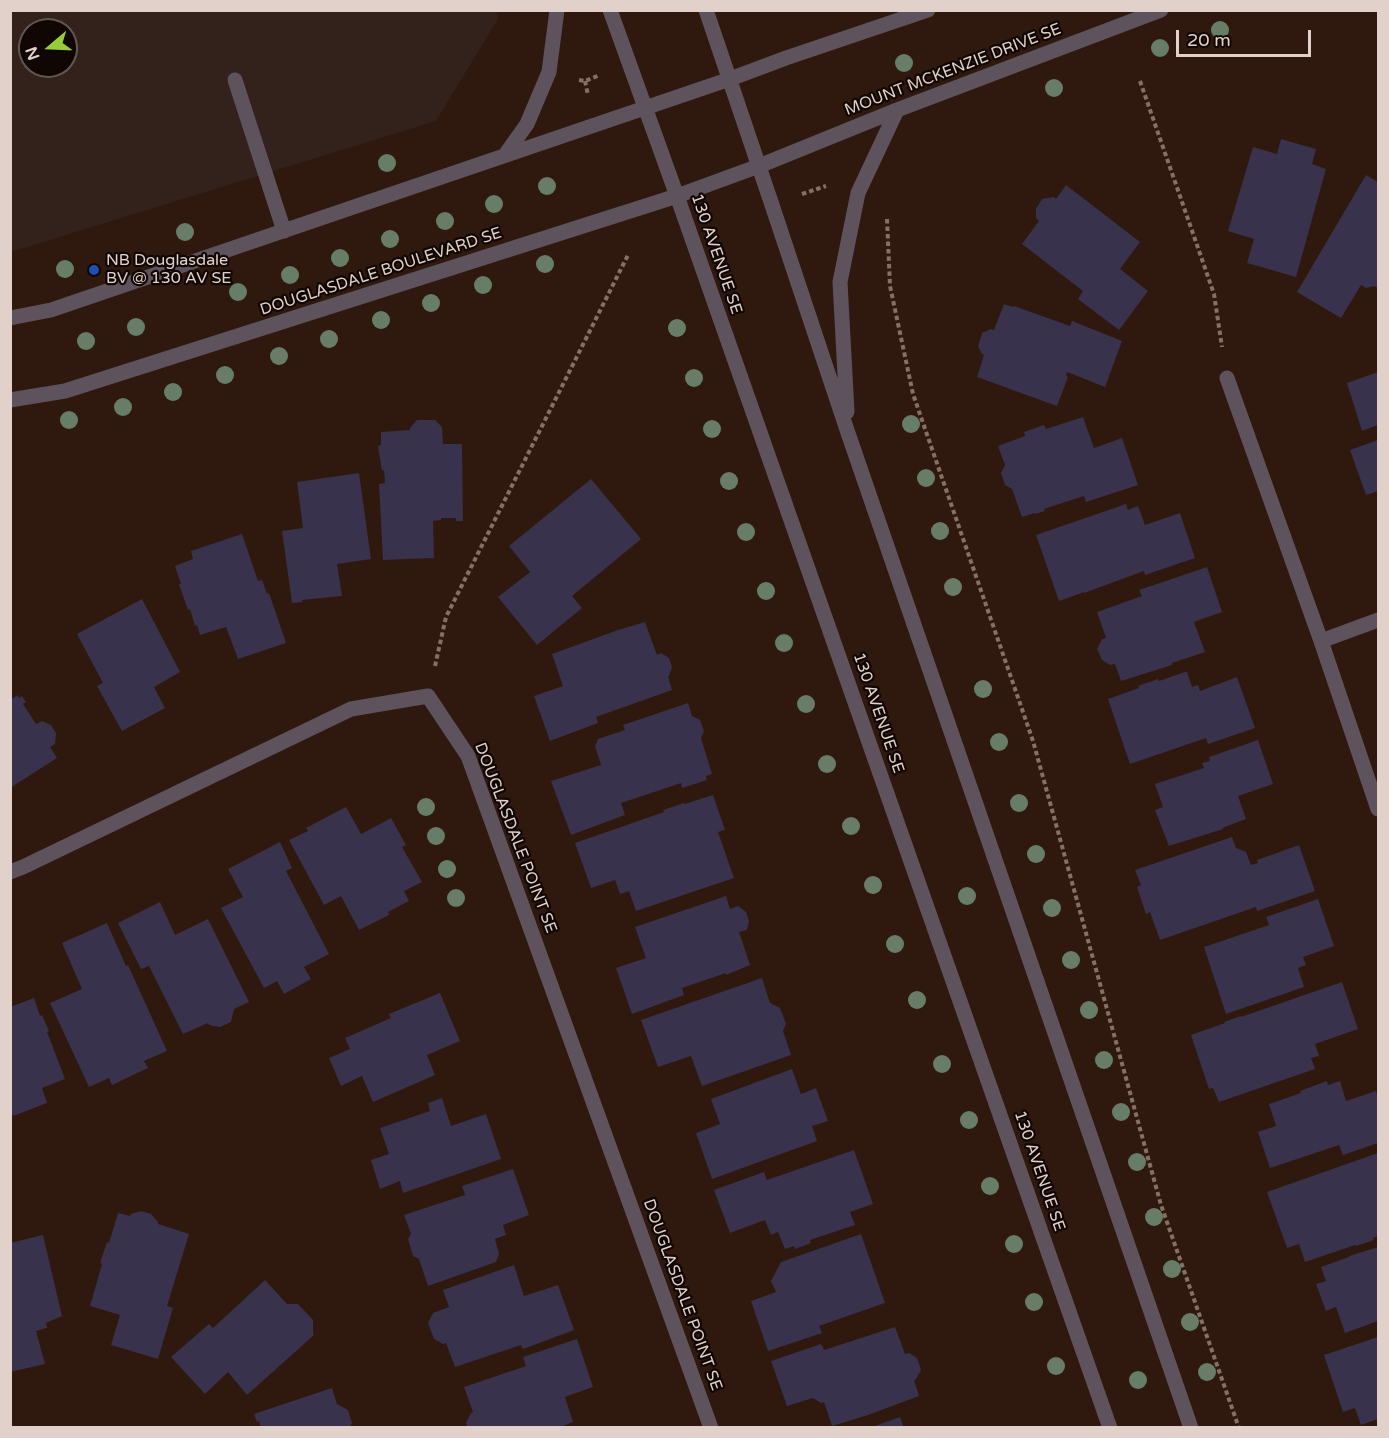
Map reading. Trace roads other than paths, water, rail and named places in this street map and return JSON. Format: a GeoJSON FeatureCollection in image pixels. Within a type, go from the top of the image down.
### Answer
{"type":"FeatureCollection","features":[{"type":"Feature","properties":{"kind":"street"},"geometry":{"type":"LineString","coordinates":[[505,155],[527,124],[549,72],[557,10]]}},
{"type":"Feature","properties":{"kind":"street","name":"130 AVENUE SE"},"geometry":{"type":"LineString","coordinates":[[610,10],[1110,1428]]}},
{"type":"Feature","properties":{"kind":"street"},"geometry":{"type":"LineString","coordinates":[[706,10],[848,433],[1191,1428]]}},
{"type":"Feature","properties":{"kind":"street"},"geometry":{"type":"LineString","coordinates":[[10,318],[51,310],[928,10]]}},
{"type":"Feature","properties":{"kind":"street","name":"MOUNT MCKENZIE DRIVE SE"},"geometry":{"type":"LineString","coordinates":[[759,166],[897,110],[1161,10]]}},
{"type":"Feature","properties":{"kind":"street"},"geometry":{"type":"LineString","coordinates":[[235,80],[284,231]]}},
{"type":"Feature","properties":{"kind":"street"},"geometry":{"type":"LineString","coordinates":[[848,433],[840,282],[858,193],[897,110]]}},
{"type":"Feature","properties":{"kind":"street","name":"DOUGLASDALE BOULEVARD SE"},"geometry":{"type":"LineString","coordinates":[[10,400],[65,392],[677,196],[759,166]]}},
{"type":"Feature","properties":{"kind":"street"},"geometry":{"type":"LineString","coordinates":[[1227,378],[1378,809]]}},
{"type":"Feature","properties":{"kind":"street"},"geometry":{"type":"LineString","coordinates":[[1321,641],[1378,620]]}},
{"type":"Feature","properties":{"kind":"street","name":"DOUGLASDALE POINT SE"},"geometry":{"type":"LineString","coordinates":[[10,872],[351,709],[428,696],[468,756],[711,1428]]}},
{"type":"Feature","properties":{"kind":"place","name":"NB Douglasdale BV @ 130 AV SE"},"geometry":{"type":"Point","coordinates":[94,270]}}]}
